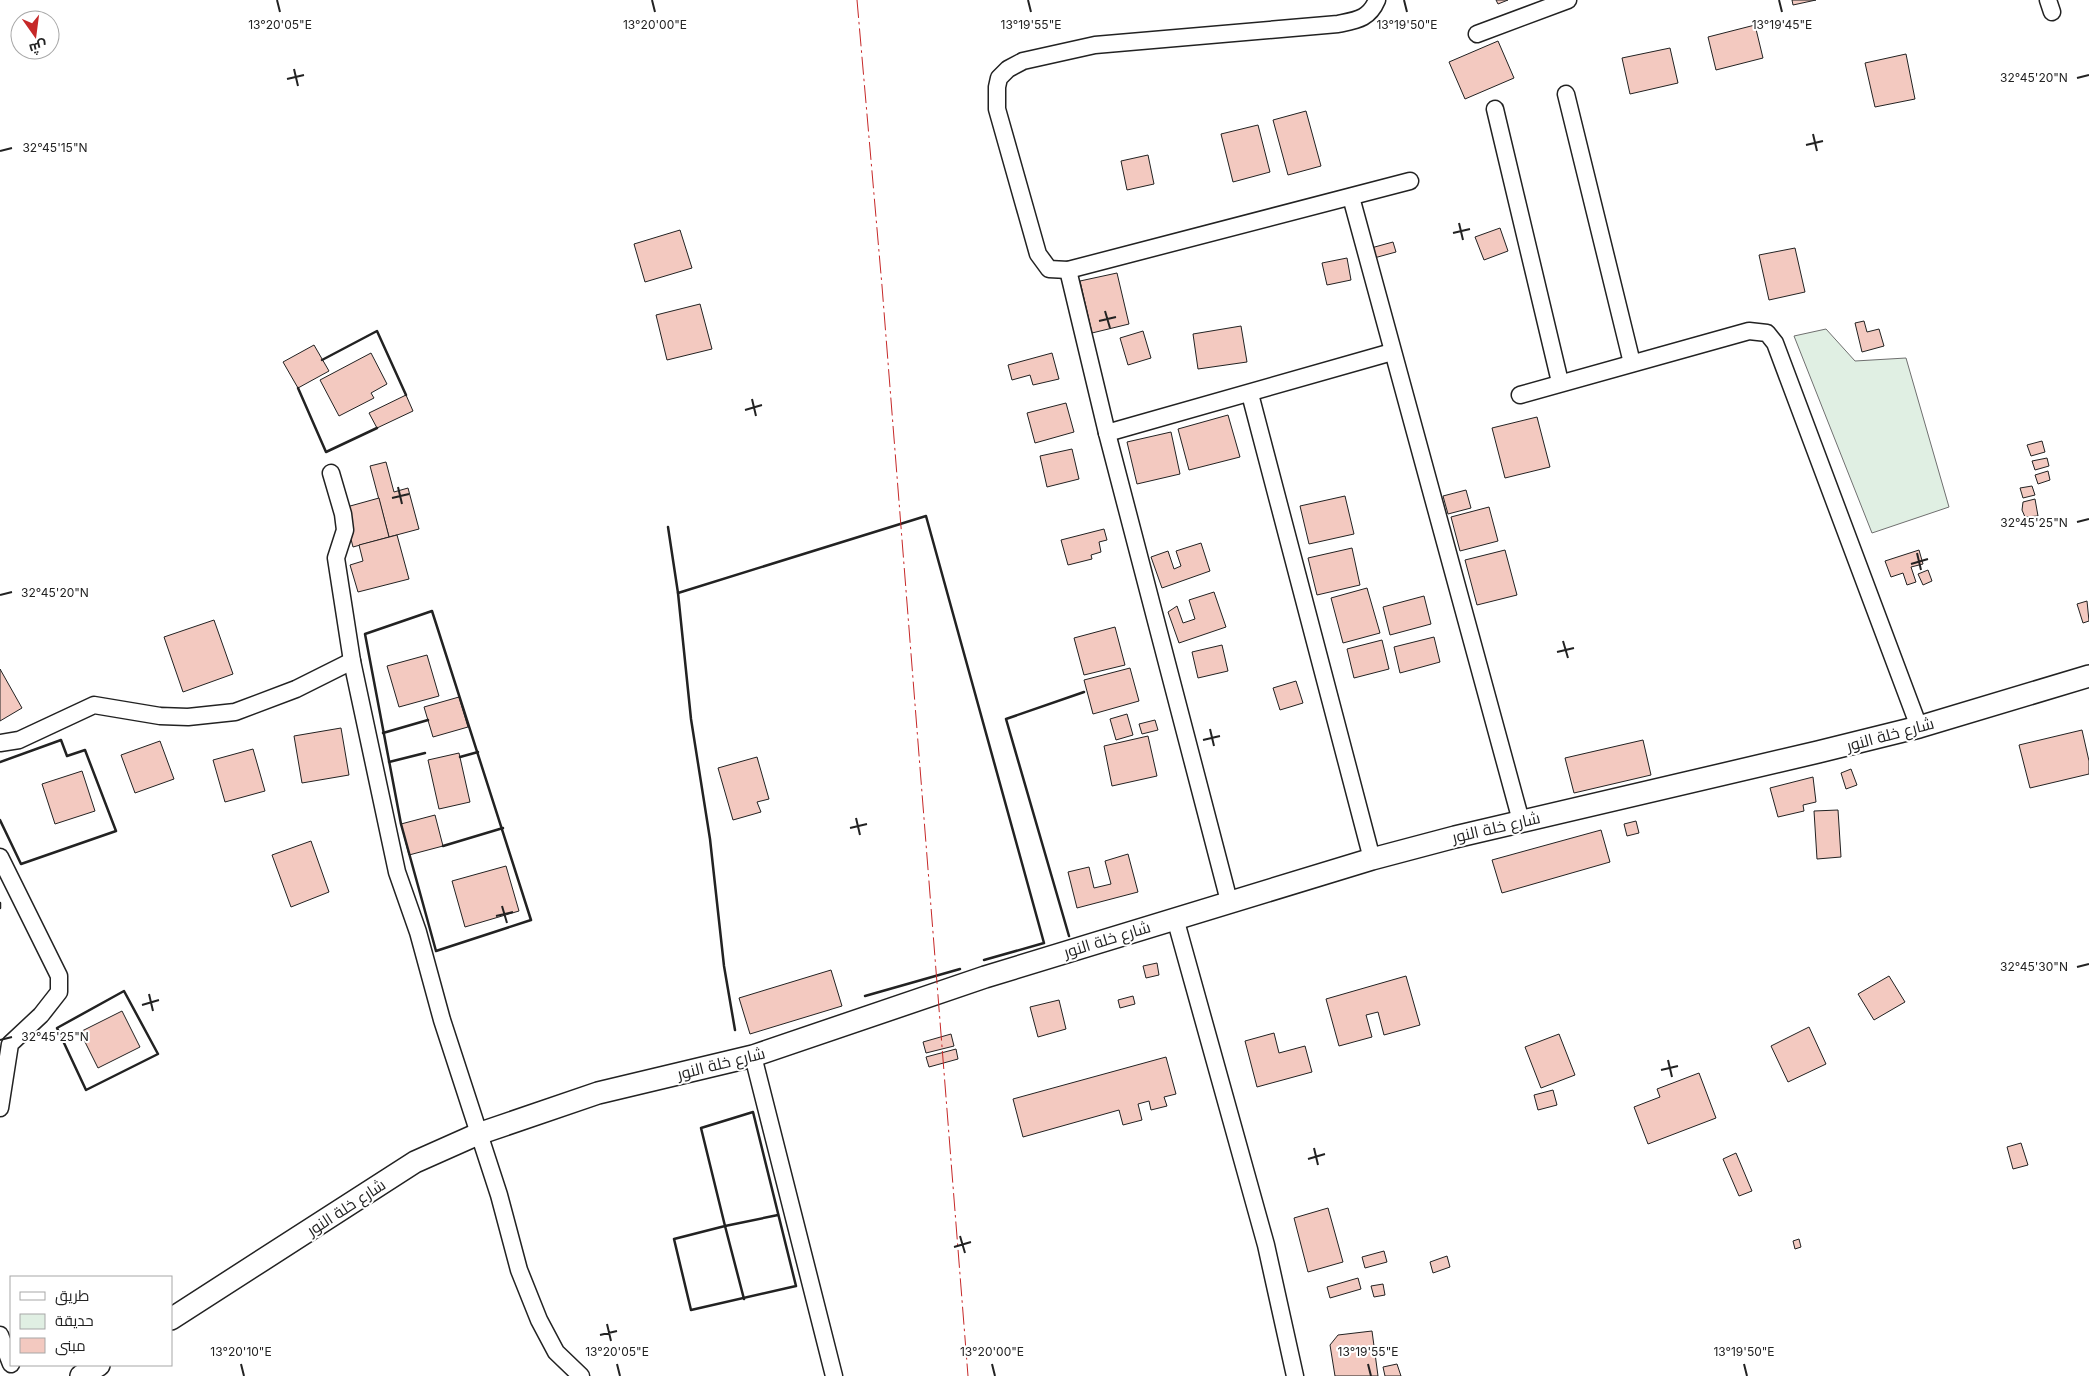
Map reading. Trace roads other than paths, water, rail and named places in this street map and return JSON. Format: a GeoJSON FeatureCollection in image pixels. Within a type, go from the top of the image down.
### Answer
{"type":"FeatureCollection","features":[{"type":"Feature","properties":{"kind":"street"},"geometry":{"type":"LineString","coordinates":[[1377,0],[1373,10],[1362,19],[1338,24],[1095,45],[1023,61],[1008,69],[999,78],[997,109],[1038,254],[1049,269],[1068,270],[1410,181]]}},
{"type":"Feature","properties":{"kind":"street"},"geometry":{"type":"LineString","coordinates":[[1477,34],[1568,0]]}},
{"type":"Feature","properties":{"kind":"street"},"geometry":{"type":"LineString","coordinates":[[1566,94],[1632,363]]}},
{"type":"Feature","properties":{"kind":"street"},"geometry":{"type":"LineString","coordinates":[[1496,109],[1560,382]]}},
{"type":"Feature","properties":{"kind":"street"},"geometry":{"type":"LineString","coordinates":[[1351,197],[1520,821]]}},
{"type":"Feature","properties":{"kind":"street"},"geometry":{"type":"LineString","coordinates":[[1068,270],[1107,433],[1229,902]]}},
{"type":"Feature","properties":{"kind":"street"},"geometry":{"type":"LineString","coordinates":[[1520,395],[1560,382],[1748,331],[1768,333],[1774,343],[1919,727]]}},
{"type":"Feature","properties":{"kind":"street"},"geometry":{"type":"LineString","coordinates":[[1107,433],[1250,394],[1392,352]]}},
{"type":"Feature","properties":{"kind":"street"},"geometry":{"type":"LineString","coordinates":[[1250,394],[1372,859]]}},
{"type":"Feature","properties":{"kind":"street"},"geometry":{"type":"LineString","coordinates":[[331,473],[343,514],[345,530],[336,558],[352,661],[397,872],[418,932],[442,1020],[499,1195],[519,1270],[538,1320],[556,1352],[581,1376]]}},
{"type":"Feature","properties":{"kind":"street"},"geometry":{"type":"LineString","coordinates":[[0,743],[19,740],[94,705],[160,716],[188,717],[236,712],[296,689],[352,661]]}},
{"type":"Feature","properties":{"kind":"street","name":"شارع خلة النور"},"geometry":{"type":"LineString","coordinates":[[172,1318],[415,1162],[478,1134],[598,1093],[753,1056],[985,977],[1372,859],[1520,821],[1919,727],[2089,676]]}},
{"type":"Feature","properties":{"kind":"street"},"geometry":{"type":"LineString","coordinates":[[0,857],[59,976],[59,992],[41,1014],[10,1044],[0,1108]]}},
{"type":"Feature","properties":{"kind":"street"},"geometry":{"type":"LineString","coordinates":[[1175,918],[1266,1245],[1295,1376]]}},
{"type":"Feature","properties":{"kind":"street"},"geometry":{"type":"LineString","coordinates":[[753,1056],[834,1376]]}},
{"type":"Feature","properties":{"kind":"street"},"geometry":{"type":"LineString","coordinates":[[0,1335],[10,1362]]}},
{"type":"Feature","properties":{"kind":"street"},"geometry":{"type":"LineString","coordinates":[[81,1376],[97,1366]]}}]}
